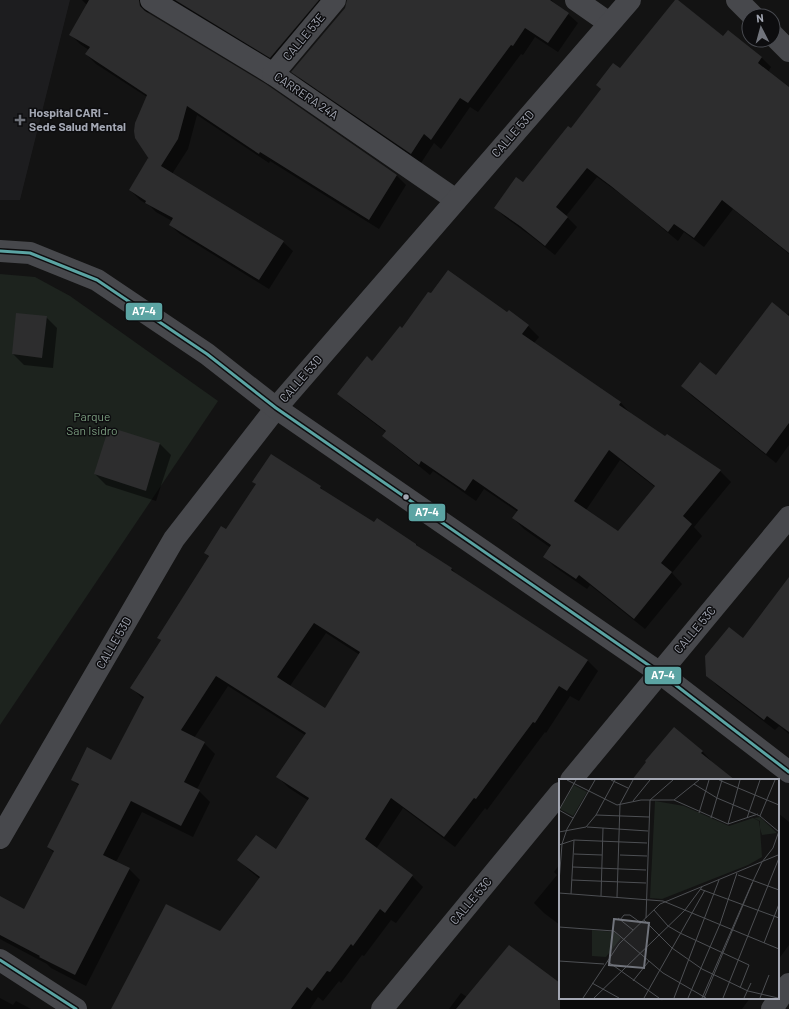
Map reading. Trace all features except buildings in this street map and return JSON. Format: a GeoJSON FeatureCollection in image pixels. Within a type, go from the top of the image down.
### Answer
{"type":"FeatureCollection","features":[{"type":"Feature","properties":{"kind":"street","name":"CARRERA 24A"},"geometry":{"type":"LineString","coordinates":[[151,0],[273,74],[456,200]]}},
{"type":"Feature","properties":{"kind":"street","name":"CALLE 53E"},"geometry":{"type":"LineString","coordinates":[[273,74],[335,0]]}},
{"type":"Feature","properties":{"kind":"street"},"geometry":{"type":"LineString","coordinates":[[576,0],[609,23]]}},
{"type":"Feature","properties":{"kind":"street","name":"CALLE 53D"},"geometry":{"type":"LineString","coordinates":[[0,838],[174,539],[276,408],[630,0]]}},
{"type":"Feature","properties":{"kind":"street"},"geometry":{"type":"LineString","coordinates":[[737,0],[745,8]]}},
{"type":"Feature","properties":{"kind":"street"},"geometry":{"type":"LineString","coordinates":[[781,43],[789,51]]}},
{"type":"Feature","properties":{"kind":"street"},"geometry":{"type":"LineString","coordinates":[[0,251],[30,254],[97,280],[207,354],[276,408],[660,673],[789,772]]}},
{"type":"Feature","properties":{"kind":"street","name":"CALLE 53C"},"geometry":{"type":"LineString","coordinates":[[572,779],[789,517]]}},
{"type":"Feature","properties":{"kind":"street","name":"CALLE 53C"},"geometry":{"type":"LineString","coordinates":[[382,1009],[559,794]]}},
{"type":"Feature","properties":{"kind":"street"},"geometry":{"type":"LineString","coordinates":[[0,960],[76,1009]]}},
{"type":"Feature","properties":{"kind":"street"},"geometry":{"type":"LineString","coordinates":[[779,999],[789,984]]}},
{"type":"Feature","properties":{"kind":"street"},"geometry":{"type":"LineString","coordinates":[[772,1009],[779,999]]}},
{"type":"Feature","properties":{"kind":"shaded area","name":"Hospital CARI - Sede Salud Mental"},"geometry":{"type":"Polygon","coordinates":[[[0,0],[70,0],[20,200],[0,200],[0,0]]]}},
{"type":"Feature","properties":{"kind":"green space","name":"Parque San Isidro"},"geometry":{"type":"Polygon","coordinates":[[[0,274],[35,277],[70,296],[218,401],[0,725],[0,274]]]}},
{"type":"Feature","properties":{"kind":"transit line","name":"A7-4"},"geometry":{"type":"LineString","coordinates":[[0,251],[30,253],[97,280],[207,354],[276,408],[660,673],[789,772]]}},
{"type":"Feature","properties":{"kind":"transit line","name":"A7-4"},"geometry":{"type":"LineString","coordinates":[[0,960],[76,1009]]}},
{"type":"Feature","properties":{"kind":"place","name":"Hospital CARI - Sede Salud Mental"},"geometry":{"type":"Point","coordinates":[20,120]}}]}
